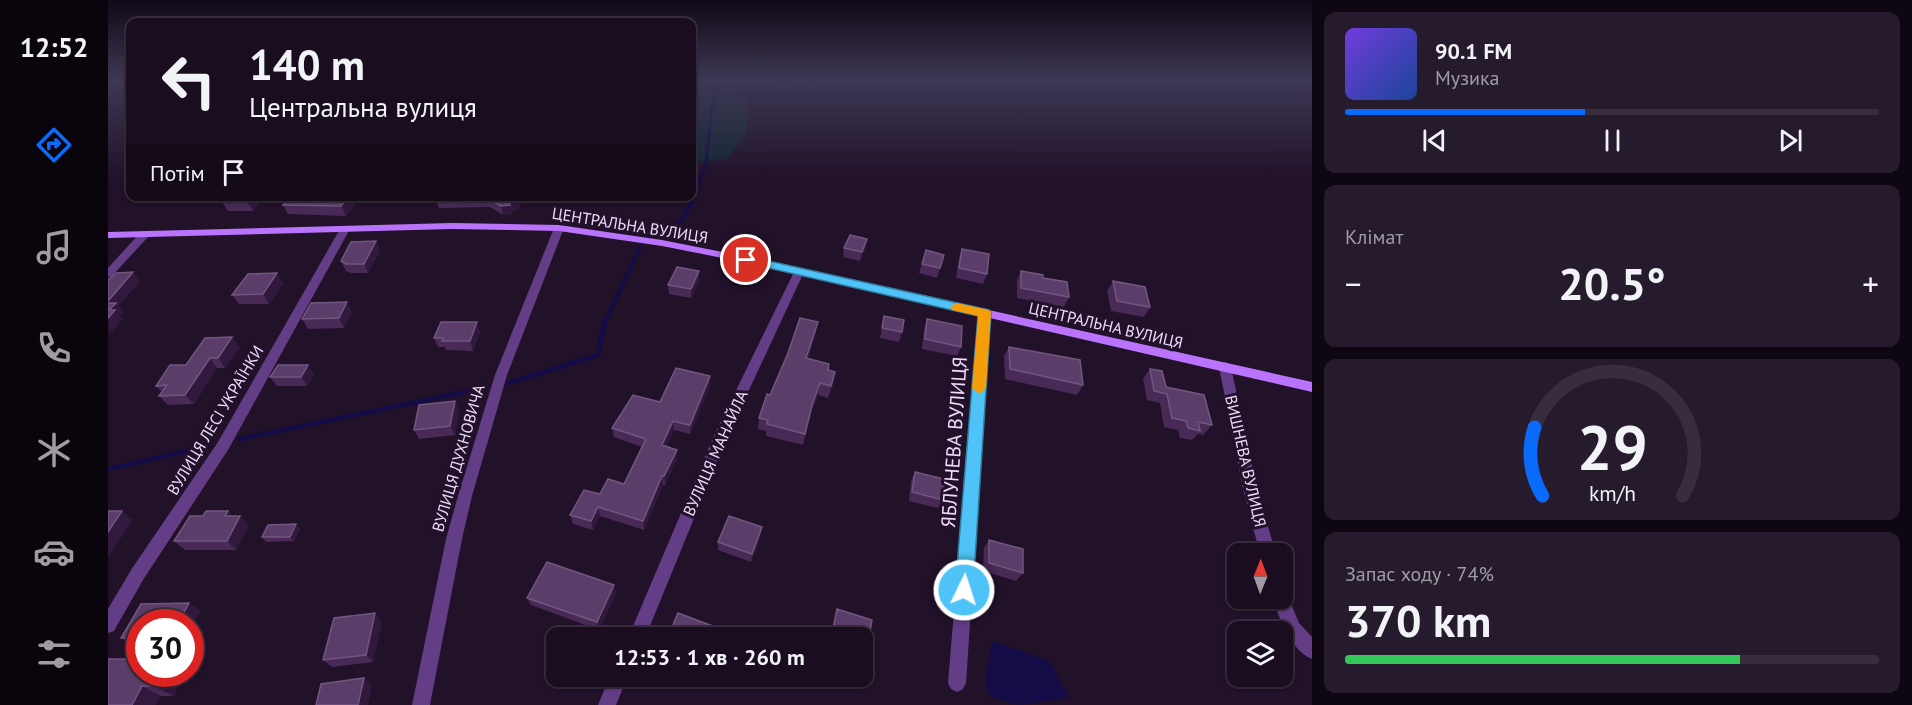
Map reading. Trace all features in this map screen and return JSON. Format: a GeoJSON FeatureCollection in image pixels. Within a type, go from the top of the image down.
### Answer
{"type":"FeatureCollection","features":[{"type":"Feature","properties":{"kind":"street","name":"ЦЕНТРАЛЬНА ВУЛИЦЯ"},"geometry":{"type":"LineString","coordinates":[[108,236],[452,226],[559,228],[662,243],[800,272],[1312,387]]}},
{"type":"Feature","properties":{"kind":"street","name":"ВУЛИЦЯ ДУХНОВИЧА"},"geometry":{"type":"LineString","coordinates":[[421,705],[454,538],[465,496],[501,375],[559,228]]}},
{"type":"Feature","properties":{"kind":"street","name":"ВУЛИЦЯ ЛЕСІ УКРАЇНКИ"},"geometry":{"type":"LineString","coordinates":[[108,625],[137,574],[223,446],[345,229]]}},
{"type":"Feature","properties":{"kind":"street"},"geometry":{"type":"LineString","coordinates":[[108,274],[144,235]]}},
{"type":"Feature","properties":{"kind":"street","name":"ВУЛИЦЯ МАНАЙЛА"},"geometry":{"type":"LineString","coordinates":[[641,627],[722,433],[800,272]]}},
{"type":"Feature","properties":{"kind":"street","name":"ЯБЛУНЕВА ВУЛИЦЯ"},"geometry":{"type":"LineString","coordinates":[[957,682],[985,313]]}},
{"type":"Feature","properties":{"kind":"street","name":"ВИШНЕВА ВУЛИЦЯ"},"geometry":{"type":"LineString","coordinates":[[1226,367],[1250,489],[1265,543]]}},
{"type":"Feature","properties":{"kind":"street"},"geometry":{"type":"LineString","coordinates":[[1285,609],[1293,629],[1312,650]]}},
{"type":"Feature","properties":{"kind":"street"},"geometry":{"type":"LineString","coordinates":[[607,705],[614,687]]}},
{"type":"Feature","properties":{"kind":"shaded area"},"geometry":{"type":"Polygon","coordinates":[[[696,113],[747,113],[747,132],[728,159],[696,162],[696,113]]]}},
{"type":"Feature","properties":{"kind":"shaded area"},"geometry":{"type":"Polygon","coordinates":[[[992,641],[1050,661],[1069,698],[1019,705],[991,697],[985,682],[992,641]]]}},
{"type":"Feature","properties":{"kind":"building"},"geometry":{"type":"Polygon","coordinates":[[[223,201],[248,201],[247,202],[223,201]]]}},
{"type":"Feature","properties":{"kind":"building"},"geometry":{"type":"Polygon","coordinates":[[[286,201],[345,201],[341,206],[283,205],[286,201]]]}},
{"type":"Feature","properties":{"kind":"building"},"geometry":{"type":"Polygon","coordinates":[[[493,201],[513,201],[509,202],[510,205],[501,206],[493,201]]]}},
{"type":"Feature","properties":{"kind":"building"},"geometry":{"type":"Polygon","coordinates":[[[850,235],[867,239],[862,252],[844,248],[850,235]]]}},
{"type":"Feature","properties":{"kind":"building"},"geometry":{"type":"Polygon","coordinates":[[[376,241],[364,264],[346,264],[341,261],[351,242],[376,241]]]}},
{"type":"Feature","properties":{"kind":"building"},"geometry":{"type":"Polygon","coordinates":[[[962,249],[989,254],[987,274],[959,268],[962,249]]]}},
{"type":"Feature","properties":{"kind":"building"},"geometry":{"type":"Polygon","coordinates":[[[926,250],[944,255],[940,268],[922,264],[926,250]]]}},
{"type":"Feature","properties":{"kind":"building"},"geometry":{"type":"Polygon","coordinates":[[[677,267],[699,271],[691,289],[668,285],[677,267]]]}},
{"type":"Feature","properties":{"kind":"building"},"geometry":{"type":"Polygon","coordinates":[[[1021,271],[1067,282],[1069,297],[1021,288],[1021,271]]]}},
{"type":"Feature","properties":{"kind":"building"},"geometry":{"type":"Polygon","coordinates":[[[133,272],[108,301],[108,280],[116,273],[133,272]]]}},
{"type":"Feature","properties":{"kind":"building"},"geometry":{"type":"Polygon","coordinates":[[[277,273],[263,294],[232,295],[248,274],[277,273]]]}},
{"type":"Feature","properties":{"kind":"building"},"geometry":{"type":"Polygon","coordinates":[[[1113,281],[1145,287],[1150,307],[1117,301],[1113,281]]]}},
{"type":"Feature","properties":{"kind":"building"},"geometry":{"type":"Polygon","coordinates":[[[347,302],[339,318],[302,319],[311,303],[347,302]]]}},
{"type":"Feature","properties":{"kind":"building"},"geometry":{"type":"Polygon","coordinates":[[[108,303],[116,303],[109,310],[115,310],[108,318],[108,303]]]}},
{"type":"Feature","properties":{"kind":"building"},"geometry":{"type":"Polygon","coordinates":[[[884,316],[904,320],[902,332],[882,328],[884,316]]]}},
{"type":"Feature","properties":{"kind":"building"},"geometry":{"type":"Polygon","coordinates":[[[800,318],[818,322],[806,358],[829,364],[828,370],[835,372],[831,386],[820,383],[805,434],[767,424],[768,420],[759,418],[767,394],[770,395],[788,353],[800,318]]]}},
{"type":"Feature","properties":{"kind":"building"},"geometry":{"type":"Polygon","coordinates":[[[927,319],[962,326],[961,347],[925,339],[927,319]]]}},
{"type":"Feature","properties":{"kind":"building"},"geometry":{"type":"Polygon","coordinates":[[[441,322],[477,322],[470,341],[442,341],[443,338],[434,338],[441,322]]]}},
{"type":"Feature","properties":{"kind":"building"},"geometry":{"type":"Polygon","coordinates":[[[232,337],[218,358],[210,358],[185,395],[159,396],[167,385],[156,386],[170,365],[186,365],[205,338],[232,337]]]}},
{"type":"Feature","properties":{"kind":"building"},"geometry":{"type":"Polygon","coordinates":[[[1009,347],[1080,360],[1083,385],[1010,369],[1009,347]]]}},
{"type":"Feature","properties":{"kind":"building"},"geometry":{"type":"Polygon","coordinates":[[[278,365],[308,365],[301,377],[270,377],[278,365]]]}},
{"type":"Feature","properties":{"kind":"building"},"geometry":{"type":"Polygon","coordinates":[[[676,368],[710,376],[690,425],[673,421],[662,445],[677,450],[662,476],[643,521],[598,507],[591,521],[570,515],[584,490],[600,494],[608,479],[624,484],[646,439],[612,428],[633,395],[660,402],[676,368]]]}},
{"type":"Feature","properties":{"kind":"building"},"geometry":{"type":"Polygon","coordinates":[[[1150,369],[1162,371],[1166,387],[1204,395],[1212,425],[1198,422],[1200,431],[1188,428],[1186,421],[1172,418],[1167,394],[1154,391],[1150,369]]]}},
{"type":"Feature","properties":{"kind":"building"},"geometry":{"type":"Polygon","coordinates":[[[455,401],[450,426],[414,430],[419,405],[455,401]]]}},
{"type":"Feature","properties":{"kind":"building"},"geometry":{"type":"Polygon","coordinates":[[[915,472],[944,479],[943,500],[912,492],[915,472]]]}},
{"type":"Feature","properties":{"kind":"building"},"geometry":{"type":"Polygon","coordinates":[[[108,511],[122,511],[108,532],[108,511]]]}},
{"type":"Feature","properties":{"kind":"building"},"geometry":{"type":"Polygon","coordinates":[[[206,511],[228,511],[225,516],[240,516],[227,541],[174,541],[190,516],[203,516],[206,511]]]}},
{"type":"Feature","properties":{"kind":"building"},"geometry":{"type":"Polygon","coordinates":[[[729,516],[762,527],[752,554],[718,542],[729,516]]]}},
{"type":"Feature","properties":{"kind":"building"},"geometry":{"type":"Polygon","coordinates":[[[296,524],[290,537],[262,537],[268,525],[296,524]]]}},
{"type":"Feature","properties":{"kind":"building"},"geometry":{"type":"Polygon","coordinates":[[[989,540],[1023,549],[1023,573],[989,563],[989,540]]]}},
{"type":"Feature","properties":{"kind":"building"},"geometry":{"type":"Polygon","coordinates":[[[547,562],[614,585],[597,622],[527,598],[547,562]]]}},
{"type":"Feature","properties":{"kind":"building"},"geometry":{"type":"Polygon","coordinates":[[[189,603],[186,609],[138,609],[141,604],[189,603]]]}},
{"type":"Feature","properties":{"kind":"building"},"geometry":{"type":"Polygon","coordinates":[[[837,609],[872,620],[871,627],[833,627],[837,609]]]}},
{"type":"Feature","properties":{"kind":"building"},"geometry":{"type":"Polygon","coordinates":[[[375,613],[366,655],[323,660],[334,618],[375,613]]]}},
{"type":"Feature","properties":{"kind":"building"},"geometry":{"type":"Polygon","coordinates":[[[678,613],[715,627],[672,627],[678,613]]]}},
{"type":"Feature","properties":{"kind":"building"},"geometry":{"type":"Polygon","coordinates":[[[108,659],[126,659],[126,687],[141,687],[132,705],[108,705],[108,659]]]}},
{"type":"Feature","properties":{"kind":"building"},"geometry":{"type":"Polygon","coordinates":[[[364,678],[358,705],[316,705],[321,684],[364,678]]]}},
{"type":"Feature","properties":{"kind":"waterway"},"geometry":{"type":"LineString","coordinates":[[697,187],[706,163],[711,113]]}},
{"type":"Feature","properties":{"kind":"waterway"},"geometry":{"type":"LineString","coordinates":[[645,235],[658,234],[675,227],[685,215],[691,201]]}},
{"type":"Feature","properties":{"kind":"waterway"},"geometry":{"type":"LineString","coordinates":[[605,322],[640,247]]}},
{"type":"Feature","properties":{"kind":"waterway"},"geometry":{"type":"LineString","coordinates":[[509,383],[598,355],[605,320]]}},
{"type":"Feature","properties":{"kind":"waterway"},"geometry":{"type":"LineString","coordinates":[[240,439],[484,388]]}},
{"type":"Feature","properties":{"kind":"waterway"},"geometry":{"type":"LineString","coordinates":[[108,469],[209,446]]}},
{"type":"Feature","properties":{"kind":"slow traffic"},"geometry":{"type":"LineString","coordinates":[[957,307],[985,313],[979,388]]}},
{"type":"Feature","properties":{"kind":"route"},"geometry":{"type":"LineString","coordinates":[[746,260],[985,313],[964,590]]}}]}
